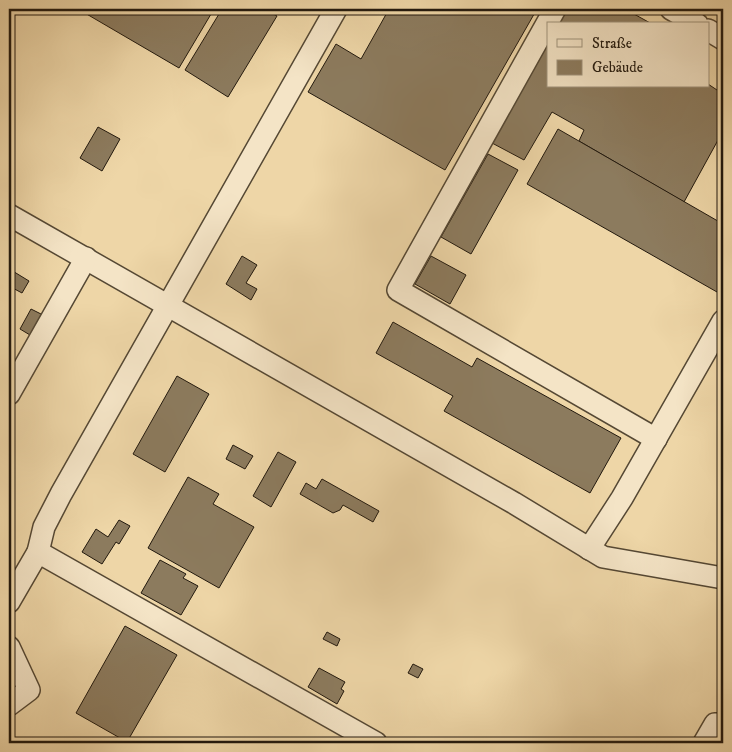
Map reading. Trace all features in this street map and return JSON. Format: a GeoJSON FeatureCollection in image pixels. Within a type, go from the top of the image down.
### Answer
{"type":"FeatureCollection","features":[{"type":"Feature","properties":{"kind":"lane"},"geometry":{"type":"LineString","coordinates":[[9,602],[38,552],[44,527],[336,9]]}},
{"type":"Feature","properties":{"kind":"lane"},"geometry":{"type":"LineString","coordinates":[[548,22],[555,9]]}},
{"type":"Feature","properties":{"kind":"lane"},"geometry":{"type":"LineString","coordinates":[[671,9],[694,22]]}},
{"type":"Feature","properties":{"kind":"lane"},"geometry":{"type":"LineString","coordinates":[[547,23],[398,290],[656,439]]}},
{"type":"Feature","properties":{"kind":"lane"},"geometry":{"type":"LineString","coordinates":[[710,31],[723,39]]}},
{"type":"Feature","properties":{"kind":"lane"},"geometry":{"type":"LineString","coordinates":[[9,215],[506,498],[603,557],[723,578]]}},
{"type":"Feature","properties":{"kind":"lane"},"geometry":{"type":"LineString","coordinates":[[9,394],[86,258]]}},
{"type":"Feature","properties":{"kind":"lane"},"geometry":{"type":"LineString","coordinates":[[589,549],[656,439],[723,321]]}},
{"type":"Feature","properties":{"kind":"lane"},"geometry":{"type":"LineString","coordinates":[[38,552],[376,743]]}},
{"type":"Feature","properties":{"kind":"lane"},"geometry":{"type":"LineString","coordinates":[[9,647],[28,690],[9,706]]}},
{"type":"Feature","properties":{"kind":"lane"},"geometry":{"type":"LineString","coordinates":[[704,743],[715,724],[723,725]]}},
{"type":"Feature","properties":{"kind":"building"},"geometry":{"type":"Polygon","coordinates":[[[78,9],[214,9],[179,68],[78,9]]]}},
{"type":"Feature","properties":{"kind":"building"},"geometry":{"type":"Polygon","coordinates":[[[222,9],[264,9],[277,16],[228,97],[185,70],[222,9]]]}},
{"type":"Feature","properties":{"kind":"building"},"geometry":{"type":"Polygon","coordinates":[[[389,9],[537,9],[445,170],[308,92],[336,44],[361,59],[389,9]]]}},
{"type":"Feature","properties":{"kind":"building"},"geometry":{"type":"Polygon","coordinates":[[[565,9],[625,9],[648,22],[558,22],[565,9]]]}},
{"type":"Feature","properties":{"kind":"building"},"geometry":{"type":"Polygon","coordinates":[[[547,41],[547,88],[710,88],[710,85],[717,90],[723,82],[723,131],[684,202],[579,141],[584,130],[552,112],[524,160],[492,143],[547,41]]]}},
{"type":"Feature","properties":{"kind":"building"},"geometry":{"type":"Polygon","coordinates":[[[98,127],[120,139],[102,171],[80,158],[98,127]]]}},
{"type":"Feature","properties":{"kind":"building"},"geometry":{"type":"Polygon","coordinates":[[[558,129],[723,224],[723,281],[717,292],[527,184],[558,129]]]}},
{"type":"Feature","properties":{"kind":"building"},"geometry":{"type":"Polygon","coordinates":[[[488,154],[518,170],[471,254],[441,237],[488,154]]]}},
{"type":"Feature","properties":{"kind":"building"},"geometry":{"type":"Polygon","coordinates":[[[242,256],[257,265],[246,283],[257,289],[251,300],[226,284],[242,256]]]}},
{"type":"Feature","properties":{"kind":"building"},"geometry":{"type":"Polygon","coordinates":[[[431,256],[466,275],[450,304],[415,284],[431,256]]]}},
{"type":"Feature","properties":{"kind":"building"},"geometry":{"type":"Polygon","coordinates":[[[11,270],[29,281],[22,293],[9,286],[11,270]]]}},
{"type":"Feature","properties":{"kind":"building"},"geometry":{"type":"Polygon","coordinates":[[[31,309],[47,317],[35,338],[20,329],[31,309]]]}},
{"type":"Feature","properties":{"kind":"building"},"geometry":{"type":"Polygon","coordinates":[[[393,322],[472,367],[477,358],[621,438],[590,493],[444,411],[453,396],[376,353],[393,322]]]}},
{"type":"Feature","properties":{"kind":"building"},"geometry":{"type":"Polygon","coordinates":[[[177,376],[209,394],[165,472],[133,454],[177,376]]]}},
{"type":"Feature","properties":{"kind":"building"},"geometry":{"type":"Polygon","coordinates":[[[233,445],[253,456],[245,469],[226,459],[233,445]]]}},
{"type":"Feature","properties":{"kind":"building"},"geometry":{"type":"Polygon","coordinates":[[[278,452],[296,462],[271,507],[253,496],[278,452]]]}},
{"type":"Feature","properties":{"kind":"building"},"geometry":{"type":"Polygon","coordinates":[[[188,477],[219,494],[213,504],[254,527],[219,588],[148,548],[188,477]]]}},
{"type":"Feature","properties":{"kind":"building"},"geometry":{"type":"Polygon","coordinates":[[[322,479],[379,511],[373,522],[343,505],[340,510],[333,513],[300,494],[306,483],[316,489],[322,479]]]}},
{"type":"Feature","properties":{"kind":"building"},"geometry":{"type":"Polygon","coordinates":[[[119,520],[130,526],[119,544],[116,542],[102,564],[82,552],[96,529],[108,537],[119,520]]]}},
{"type":"Feature","properties":{"kind":"building"},"geometry":{"type":"Polygon","coordinates":[[[160,560],[186,574],[183,578],[198,586],[181,615],[141,593],[160,560]]]}},
{"type":"Feature","properties":{"kind":"building"},"geometry":{"type":"Polygon","coordinates":[[[125,626],[177,655],[127,742],[76,713],[125,626]]]}},
{"type":"Feature","properties":{"kind":"building"},"geometry":{"type":"Polygon","coordinates":[[[327,632],[340,639],[337,646],[323,639],[327,632]]]}},
{"type":"Feature","properties":{"kind":"building"},"geometry":{"type":"Polygon","coordinates":[[[413,664],[423,669],[418,678],[408,673],[413,664]]]}},
{"type":"Feature","properties":{"kind":"building"},"geometry":{"type":"Polygon","coordinates":[[[319,668],[345,682],[341,689],[344,691],[337,704],[308,687],[319,668]]]}}]}
